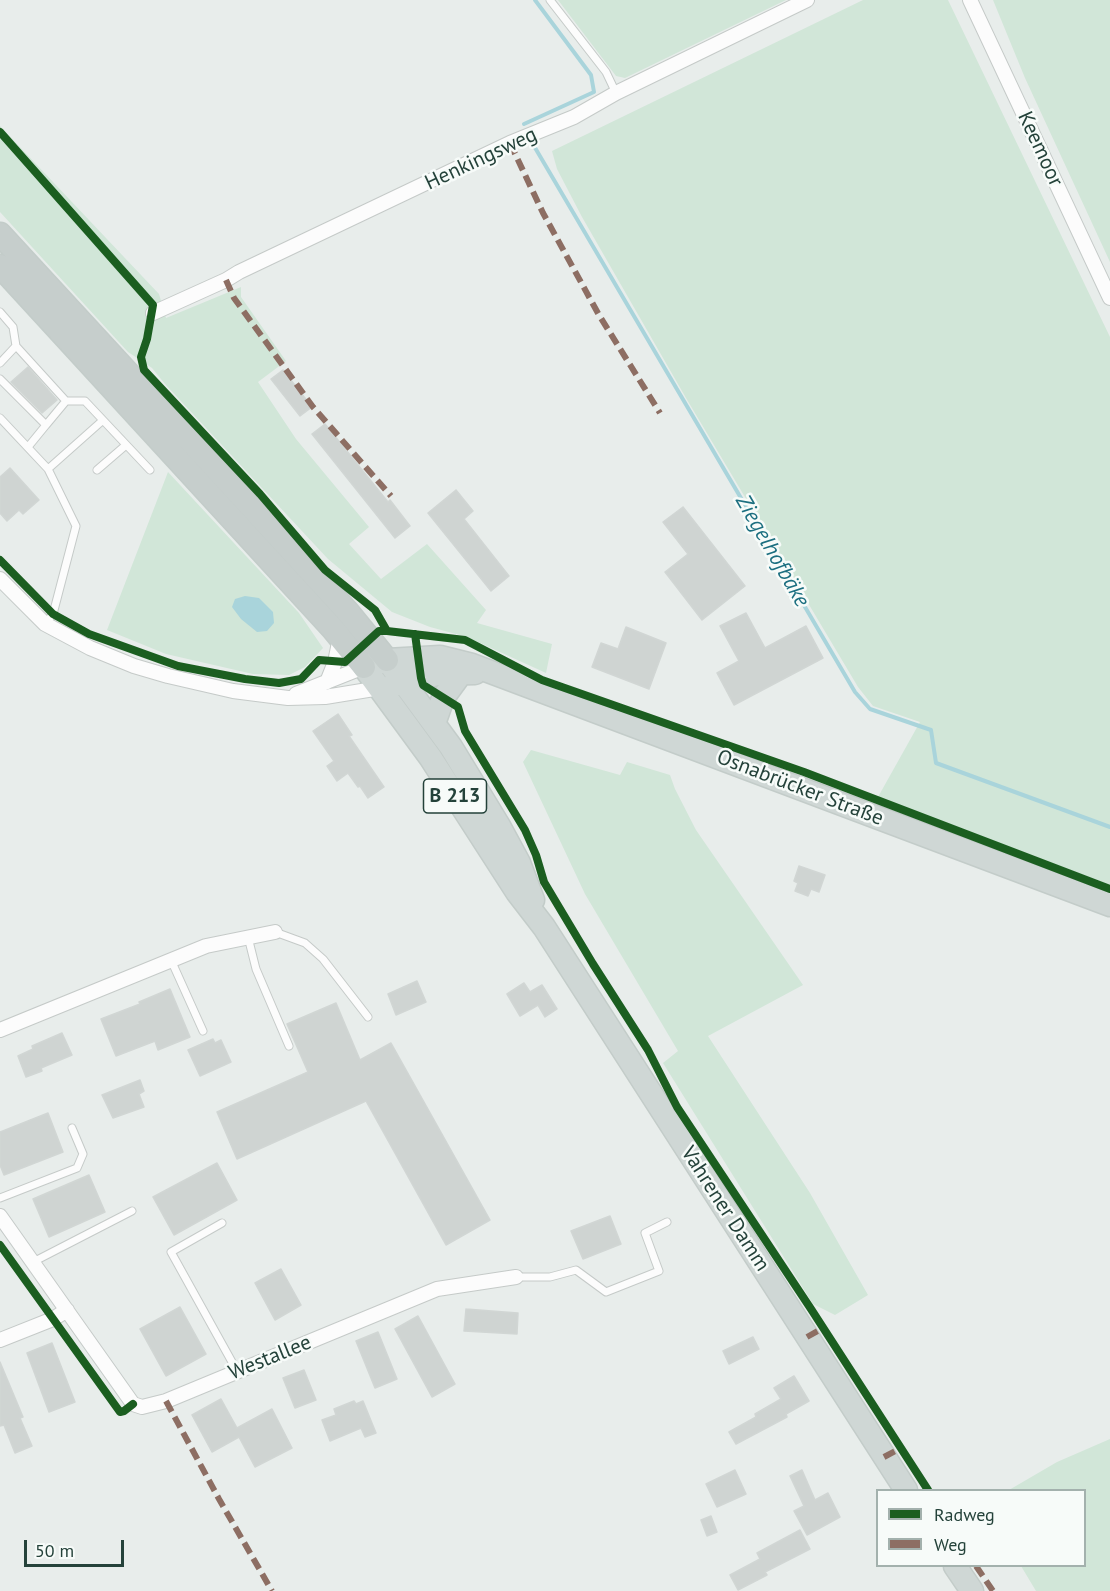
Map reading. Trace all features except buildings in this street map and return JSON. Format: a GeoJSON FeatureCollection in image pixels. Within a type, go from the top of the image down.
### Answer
{"type":"FeatureCollection","features":[{"type":"Feature","properties":{"kind":"highway","name":"B 213"},"geometry":{"type":"LineString","coordinates":[[0,234],[347,611],[387,660]]}},
{"type":"Feature","properties":{"kind":"highway","name":"B 213"},"geometry":{"type":"LineString","coordinates":[[0,266],[364,667]]}},
{"type":"Feature","properties":{"kind":"main road","name":"Osnabrücker Straße"},"geometry":{"type":"LineString","coordinates":[[364,667],[387,660],[440,657],[472,665],[1110,905]]}},
{"type":"Feature","properties":{"kind":"main road","name":"Vahrener Damm"},"geometry":{"type":"LineString","coordinates":[[387,660],[435,724],[499,826],[519,863],[544,927]]}},
{"type":"Feature","properties":{"kind":"main road","name":"Vahrener Damm"},"geometry":{"type":"LineString","coordinates":[[364,667],[430,757],[517,892],[544,927],[905,1489]]}},
{"type":"Feature","properties":{"kind":"main road"},"geometry":{"type":"LineString","coordinates":[[435,724],[443,698],[462,672]]}},
{"type":"Feature","properties":{"kind":"main road","name":"Osnabrücker Straße"},"geometry":{"type":"LineString","coordinates":[[380,688],[437,674],[490,673]]}},
{"type":"Feature","properties":{"kind":"main road"},"geometry":{"type":"LineString","coordinates":[[956,1567],[972,1591]]}},
{"type":"Feature","properties":{"kind":"street","name":"Henkingsweg"},"geometry":{"type":"LineString","coordinates":[[153,313],[510,143],[574,117],[616,93],[807,0]]}},
{"type":"Feature","properties":{"kind":"street","name":"Keemoor"},"geometry":{"type":"LineString","coordinates":[[970,0],[1110,298]]}},
{"type":"Feature","properties":{"kind":"street"},"geometry":{"type":"LineString","coordinates":[[0,579],[45,624],[90,648],[134,666],[168,676],[233,691],[288,698],[325,697],[380,688]]}},
{"type":"Feature","properties":{"kind":"street"},"geometry":{"type":"LineString","coordinates":[[327,682],[335,662],[340,638]]}},
{"type":"Feature","properties":{"kind":"street"},"geometry":{"type":"LineString","coordinates":[[288,698],[364,667]]}},
{"type":"Feature","properties":{"kind":"street"},"geometry":{"type":"LineString","coordinates":[[0,1030],[206,946],[275,932]]}},
{"type":"Feature","properties":{"kind":"street","name":"Westallee"},"geometry":{"type":"LineString","coordinates":[[0,1216],[134,1404],[142,1407],[166,1401],[436,1289],[516,1277]]}},
{"type":"Feature","properties":{"kind":"street"},"geometry":{"type":"LineString","coordinates":[[0,1340],[52,1319],[67,1310]]}},
{"type":"Feature","properties":{"kind":"lane"},"geometry":{"type":"LineString","coordinates":[[550,0],[606,72],[616,93]]}},
{"type":"Feature","properties":{"kind":"lane"},"geometry":{"type":"LineString","coordinates":[[0,312],[13,327],[16,346],[66,401],[85,401],[150,470]]}},
{"type":"Feature","properties":{"kind":"lane"},"geometry":{"type":"LineString","coordinates":[[0,363],[16,346]]}},
{"type":"Feature","properties":{"kind":"lane"},"geometry":{"type":"LineString","coordinates":[[0,379],[46,425]]}},
{"type":"Feature","properties":{"kind":"lane"},"geometry":{"type":"LineString","coordinates":[[28,447],[66,401]]}},
{"type":"Feature","properties":{"kind":"lane"},"geometry":{"type":"LineString","coordinates":[[0,418],[48,469],[76,526],[53,614],[45,624]]}},
{"type":"Feature","properties":{"kind":"lane"},"geometry":{"type":"LineString","coordinates":[[48,469],[102,421]]}},
{"type":"Feature","properties":{"kind":"lane"},"geometry":{"type":"LineString","coordinates":[[97,470],[126,445]]}},
{"type":"Feature","properties":{"kind":"lane"},"geometry":{"type":"LineString","coordinates":[[275,932],[305,943],[314,951],[347,988],[368,1017]]}},
{"type":"Feature","properties":{"kind":"lane"},"geometry":{"type":"LineString","coordinates":[[248,938],[256,969],[289,1046]]}},
{"type":"Feature","properties":{"kind":"lane"},"geometry":{"type":"LineString","coordinates":[[171,960],[203,1031]]}},
{"type":"Feature","properties":{"kind":"lane"},"geometry":{"type":"LineString","coordinates":[[0,1198],[77,1168],[83,1154],[72,1128]]}},
{"type":"Feature","properties":{"kind":"lane"},"geometry":{"type":"LineString","coordinates":[[33,1262],[132,1211]]}},
{"type":"Feature","properties":{"kind":"lane"},"geometry":{"type":"LineString","coordinates":[[516,1277],[550,1277],[576,1270],[606,1292],[659,1271],[645,1233],[666,1222]]}},
{"type":"Feature","properties":{"kind":"lane"},"geometry":{"type":"LineString","coordinates":[[222,1223],[171,1252],[237,1371]]}},
{"type":"Feature","properties":{"kind":"green space"},"geometry":{"type":"Polygon","coordinates":[[[558,0],[786,0],[625,78],[616,76],[558,0]]]}},
{"type":"Feature","properties":{"kind":"green space"},"geometry":{"type":"Polygon","coordinates":[[[863,0],[948,0],[1110,337],[1110,885],[878,797],[920,722],[873,706],[858,687],[686,398],[557,169],[552,151],[863,0]]]}},
{"type":"Feature","properties":{"kind":"green space"},"geometry":{"type":"Polygon","coordinates":[[[993,0],[1110,0],[1110,262],[1025,78],[993,0]]]}},
{"type":"Feature","properties":{"kind":"green space"},"geometry":{"type":"Polygon","coordinates":[[[0,126],[159,294],[166,318],[241,287],[241,297],[286,361],[258,382],[296,439],[369,527],[349,544],[381,579],[427,544],[486,610],[477,623],[552,644],[546,673],[467,637],[430,627],[392,612],[328,559],[152,368],[128,352],[0,212],[0,126]]]}},
{"type":"Feature","properties":{"kind":"green space"},"geometry":{"type":"Polygon","coordinates":[[[168,472],[299,613],[323,648],[305,667],[289,675],[253,674],[166,654],[107,630],[168,472]]]}},
{"type":"Feature","properties":{"kind":"green space"},"geometry":{"type":"Polygon","coordinates":[[[531,750],[620,775],[627,762],[670,775],[696,830],[803,985],[708,1036],[810,1193],[868,1295],[835,1315],[813,1304],[663,1063],[678,1051],[585,894],[523,762],[531,750]]]}},
{"type":"Feature","properties":{"kind":"green space"},"geometry":{"type":"Polygon","coordinates":[[[1110,1439],[1110,1591],[1036,1591],[1022,1567],[1086,1567],[1086,1489],[1011,1489],[1057,1462],[1110,1439]]]}},
{"type":"Feature","properties":{"kind":"water"},"geometry":{"type":"Polygon","coordinates":[[[245,596],[259,598],[273,612],[274,623],[267,631],[257,632],[241,619],[232,607],[235,599],[245,596]]]}},
{"type":"Feature","properties":{"kind":"waterway","name":"Ziegelhofbäke"},"geometry":{"type":"LineString","coordinates":[[524,124],[594,92],[591,75],[535,0]]}},
{"type":"Feature","properties":{"kind":"waterway","name":"Ziegelhofbäke"},"geometry":{"type":"LineString","coordinates":[[534,146],[855,692],[870,709],[931,730],[936,763],[1110,827]]}},
{"type":"Feature","properties":{"kind":"marked path"},"geometry":{"type":"LineString","coordinates":[[510,143],[543,213],[599,315],[660,413]]}},
{"type":"Feature","properties":{"kind":"marked path"},"geometry":{"type":"LineString","coordinates":[[226,280],[234,298],[313,407],[391,496]]}},
{"type":"Feature","properties":{"kind":"marked path"},"geometry":{"type":"LineString","coordinates":[[807,1337],[823,1328]]}},
{"type":"Feature","properties":{"kind":"marked path"},"geometry":{"type":"LineString","coordinates":[[166,1401],[272,1591]]}},
{"type":"Feature","properties":{"kind":"marked path"},"geometry":{"type":"LineString","coordinates":[[884,1457],[901,1448]]}},
{"type":"Feature","properties":{"kind":"marked path"},"geometry":{"type":"LineString","coordinates":[[977,1567],[993,1591]]}},
{"type":"Feature","properties":{"kind":"cycle path"},"geometry":{"type":"LineString","coordinates":[[0,132],[153,305],[141,357],[144,370],[260,494],[325,570],[375,610],[387,631],[465,640],[542,680],[804,772],[1110,889]]}},
{"type":"Feature","properties":{"kind":"cycle path"},"geometry":{"type":"LineString","coordinates":[[0,560],[53,614],[89,634],[178,666],[245,679],[279,683],[301,679],[319,660],[345,662],[379,631],[387,631]]}},
{"type":"Feature","properties":{"kind":"cycle path"},"geometry":{"type":"LineString","coordinates":[[415,634],[423,685],[458,707],[465,731],[525,830],[544,882],[648,1050],[677,1107],[927,1489]]}},
{"type":"Feature","properties":{"kind":"cycle path"},"geometry":{"type":"LineString","coordinates":[[0,1245],[120,1412],[133,1404]]}}]}
